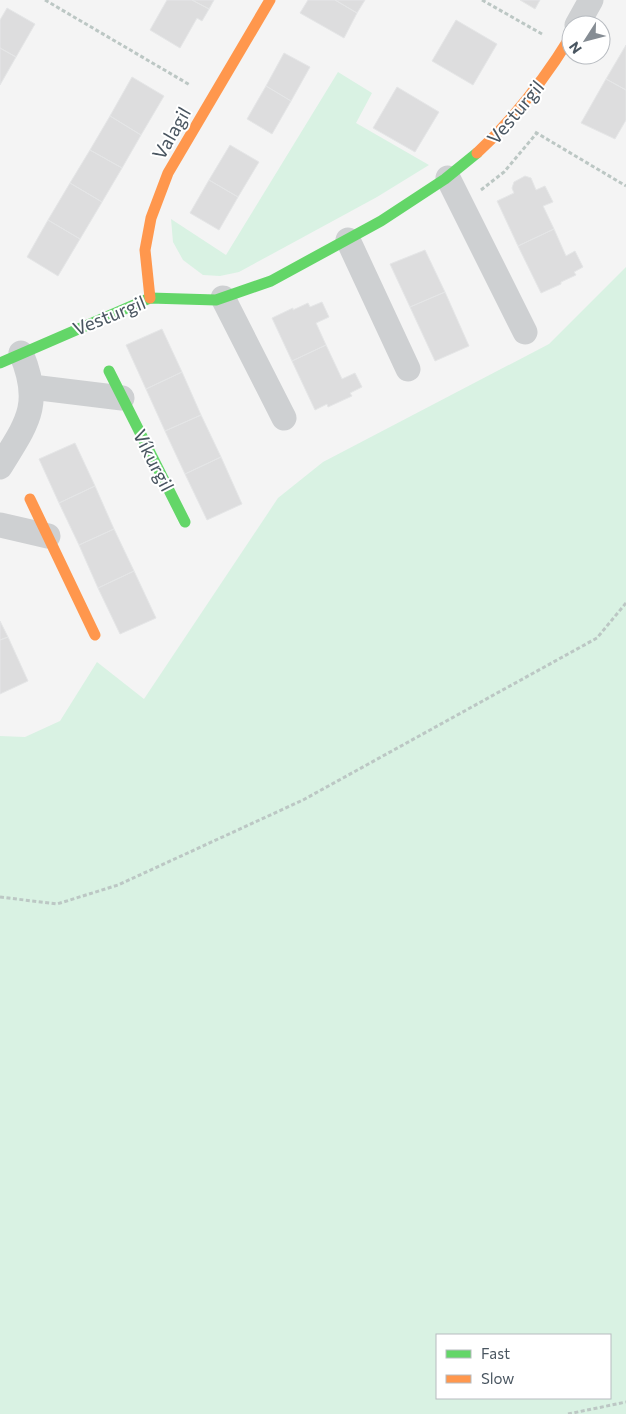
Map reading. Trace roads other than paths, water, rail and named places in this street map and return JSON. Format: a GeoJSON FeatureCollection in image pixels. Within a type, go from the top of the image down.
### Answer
{"type":"FeatureCollection","features":[{"type":"Feature","properties":{"kind":"street","name":"Valagil"},"geometry":{"type":"LineString","coordinates":[[150,298],[145,250],[151,218],[168,173],[270,0]]}},
{"type":"Feature","properties":{"kind":"street"},"geometry":{"type":"LineString","coordinates":[[583,15],[591,0]]}},
{"type":"Feature","properties":{"kind":"street","name":"Vesturgil"},"geometry":{"type":"LineString","coordinates":[[10,358],[150,298],[168,296],[195,299],[223,298],[268,281],[395,214],[448,178],[491,142],[527,103],[561,52]]}},
{"type":"Feature","properties":{"kind":"street"},"geometry":{"type":"LineString","coordinates":[[448,178],[525,332]]}},
{"type":"Feature","properties":{"kind":"street"},"geometry":{"type":"LineString","coordinates":[[348,240],[408,370]]}},
{"type":"Feature","properties":{"kind":"street"},"geometry":{"type":"LineString","coordinates":[[223,298],[284,418]]}},
{"type":"Feature","properties":{"kind":"street"},"geometry":{"type":"LineString","coordinates":[[0,467],[27,420],[33,400],[29,372],[10,358]]}},
{"type":"Feature","properties":{"kind":"street","name":"Víkurgil"},"geometry":{"type":"LineString","coordinates":[[108,371],[185,522]]}},
{"type":"Feature","properties":{"kind":"street"},"geometry":{"type":"LineString","coordinates":[[32,387],[122,398]]}},
{"type":"Feature","properties":{"kind":"street"},"geometry":{"type":"LineString","coordinates":[[30,499],[95,635]]}},
{"type":"Feature","properties":{"kind":"street"},"geometry":{"type":"LineString","coordinates":[[0,525],[48,536]]}}]}
